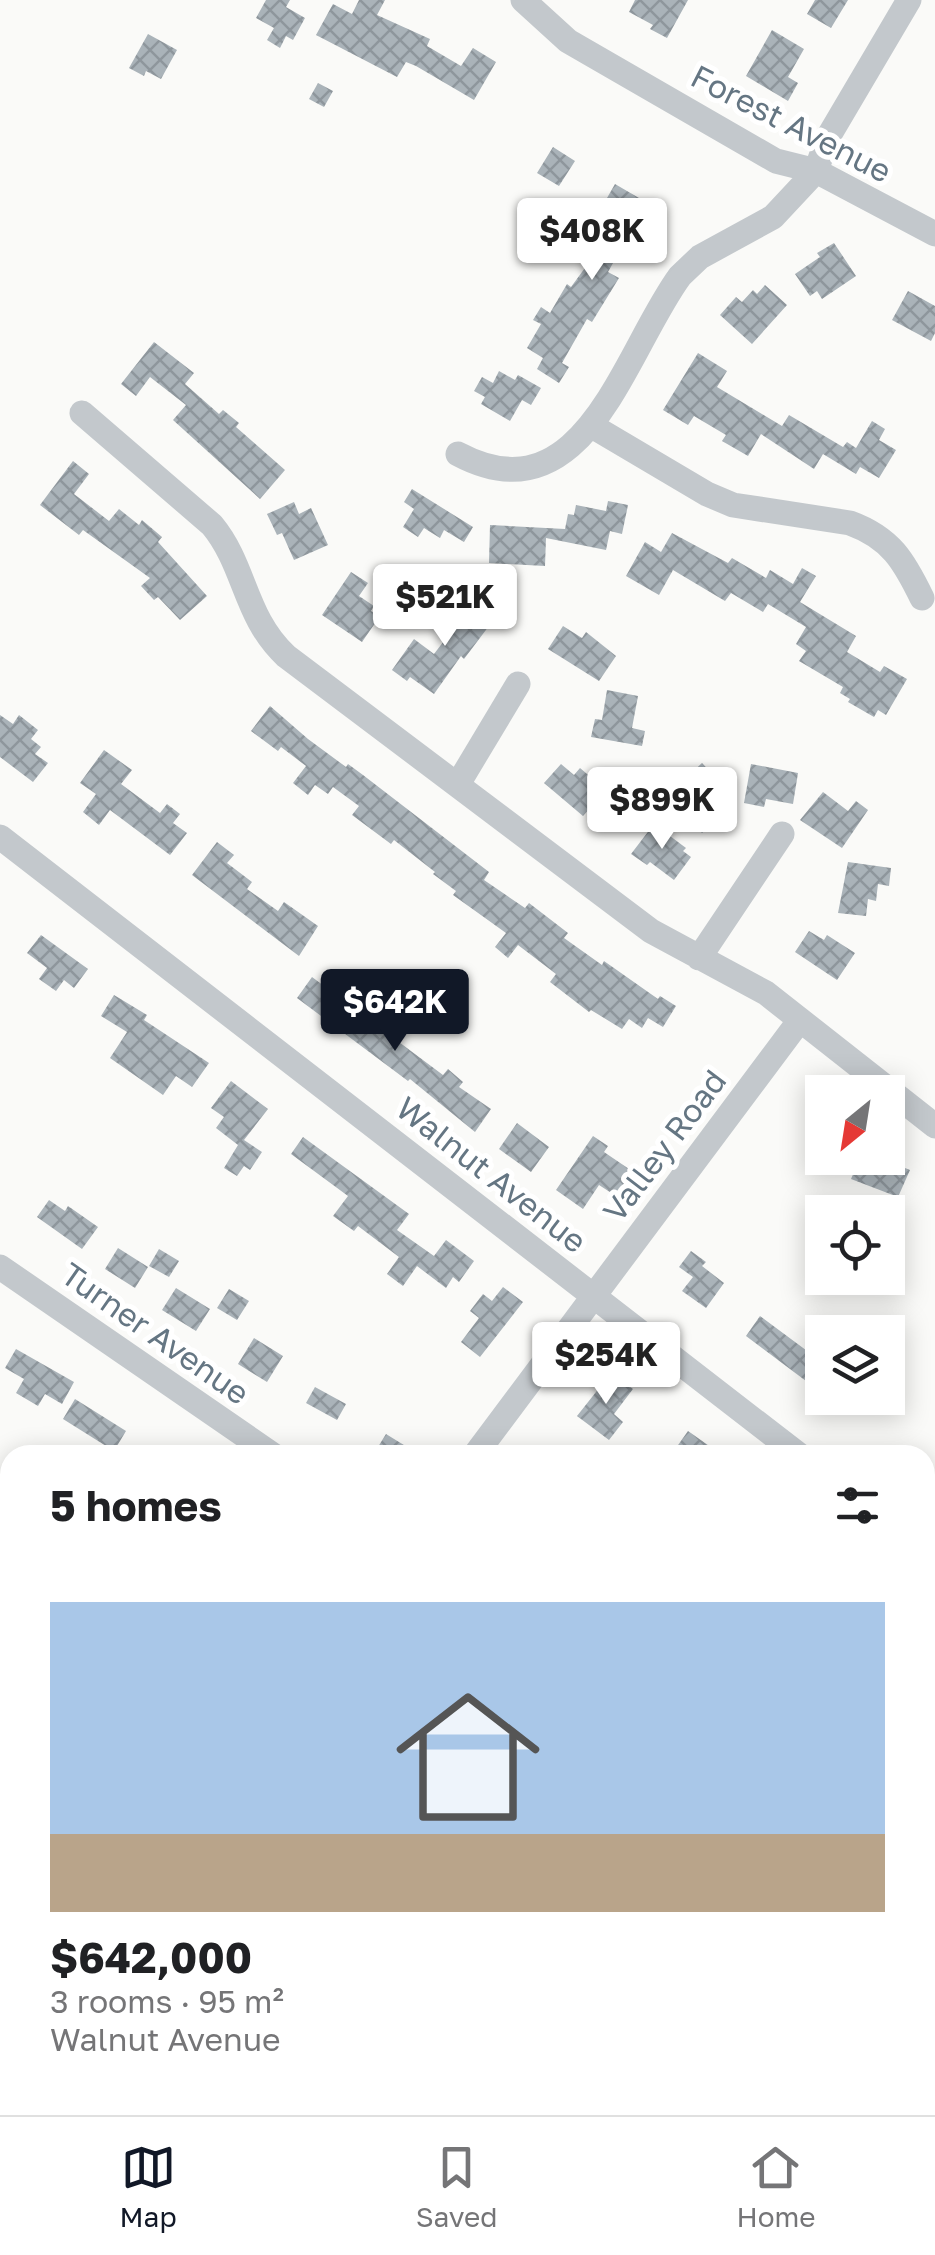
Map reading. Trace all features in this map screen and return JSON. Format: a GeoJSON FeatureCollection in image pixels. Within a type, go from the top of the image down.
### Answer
{"type":"FeatureCollection","features":[{"type":"Feature","properties":{"kind":"street","name":"Forest Avenue"},"geometry":{"type":"LineString","coordinates":[[523,0],[568,41],[776,160],[816,171],[935,234]]}},
{"type":"Feature","properties":{"kind":"street"},"geometry":{"type":"LineString","coordinates":[[458,454],[511,470],[540,467],[562,455],[592,426],[680,276],[700,257],[773,217],[816,171],[827,139],[910,0]]}},
{"type":"Feature","properties":{"kind":"street"},"geometry":{"type":"LineString","coordinates":[[82,413],[212,525],[227,546],[258,623],[277,647],[651,930],[766,993],[935,1126]]}},
{"type":"Feature","properties":{"kind":"street"},"geometry":{"type":"LineString","coordinates":[[592,426],[707,494],[733,505],[850,523],[868,530],[903,560],[922,598]]}},
{"type":"Feature","properties":{"kind":"street"},"geometry":{"type":"LineString","coordinates":[[458,784],[518,684]]}},
{"type":"Feature","properties":{"kind":"street"},"geometry":{"type":"LineString","coordinates":[[699,958],[782,834]]}},
{"type":"Feature","properties":{"kind":"street","name":"Walnut Avenue"},"geometry":{"type":"LineString","coordinates":[[0,837],[786,1445]]}},
{"type":"Feature","properties":{"kind":"street","name":"Valley Road"},"geometry":{"type":"LineString","coordinates":[[482,1445],[800,1020]]}},
{"type":"Feature","properties":{"kind":"street","name":"Turner Avenue"},"geometry":{"type":"LineString","coordinates":[[0,1267],[258,1445]]}},
{"type":"Feature","properties":{"kind":"building"},"geometry":{"type":"Polygon","coordinates":[[[266,0],[290,0],[286,7],[305,18],[293,40],[286,36],[280,48],[267,40],[274,28],[256,18],[266,0]]]}},
{"type":"Feature","properties":{"kind":"building"},"geometry":{"type":"Polygon","coordinates":[[[359,0],[385,0],[377,15],[430,39],[427,46],[461,66],[473,48],[496,62],[474,100],[416,66],[406,62],[397,77],[316,35],[333,4],[352,14],[359,0]]]}},
{"type":"Feature","properties":{"kind":"building"},"geometry":{"type":"Polygon","coordinates":[[[635,0],[688,0],[667,38],[629,12],[635,0]]]}},
{"type":"Feature","properties":{"kind":"building"},"geometry":{"type":"Polygon","coordinates":[[[815,0],[848,0],[831,28],[807,14],[815,0]]]}},
{"type":"Feature","properties":{"kind":"building"},"geometry":{"type":"Polygon","coordinates":[[[772,30],[804,49],[788,77],[798,83],[788,101],[746,76],[772,30]]]}},
{"type":"Feature","properties":{"kind":"building"},"geometry":{"type":"Polygon","coordinates":[[[148,34],[177,50],[161,79],[129,68],[148,34]]]}},
{"type":"Feature","properties":{"kind":"building"},"geometry":{"type":"Polygon","coordinates":[[[318,83],[333,91],[324,107],[309,99],[318,83]]]}},
{"type":"Feature","properties":{"kind":"building"},"geometry":{"type":"Polygon","coordinates":[[[553,147],[575,161],[559,186],[537,173],[553,147]]]}},
{"type":"Feature","properties":{"kind":"building"},"geometry":{"type":"Polygon","coordinates":[[[615,184],[663,212],[638,256],[622,247],[608,272],[619,278],[592,322],[587,319],[562,363],[569,367],[559,383],[537,369],[543,358],[527,348],[541,324],[533,320],[541,307],[550,313],[567,284],[571,287],[590,261],[621,205],[607,198],[615,184]]]}},
{"type":"Feature","properties":{"kind":"building"},"geometry":{"type":"Polygon","coordinates":[[[834,243],[856,276],[822,299],[817,291],[810,296],[795,274],[834,243]]]}},
{"type":"Feature","properties":{"kind":"building"},"geometry":{"type":"Polygon","coordinates":[[[765,285],[787,305],[752,344],[720,315],[736,297],[742,302],[753,290],[757,294],[765,285]]]}},
{"type":"Feature","properties":{"kind":"building"},"geometry":{"type":"Polygon","coordinates":[[[908,291],[935,306],[935,333],[931,341],[892,320],[908,291]]]}},
{"type":"Feature","properties":{"kind":"building"},"geometry":{"type":"Polygon","coordinates":[[[154,342],[194,373],[185,384],[219,414],[223,410],[239,423],[236,427],[285,470],[260,499],[173,420],[186,405],[150,377],[136,396],[121,384],[154,342]]]}},
{"type":"Feature","properties":{"kind":"building"},"geometry":{"type":"Polygon","coordinates":[[[698,353],[727,371],[717,387],[782,426],[789,415],[843,447],[847,442],[856,448],[872,421],[885,429],[879,440],[896,450],[879,478],[860,467],[856,474],[823,454],[814,469],[761,434],[748,456],[722,441],[726,435],[694,416],[688,425],[663,410],[698,353]]]}},
{"type":"Feature","properties":{"kind":"building"},"geometry":{"type":"Polygon","coordinates":[[[499,371],[515,380],[518,375],[541,388],[531,405],[522,400],[510,421],[481,404],[485,397],[474,391],[482,377],[493,383],[499,371]]]}},
{"type":"Feature","properties":{"kind":"building"},"geometry":{"type":"Polygon","coordinates":[[[73,461],[89,474],[74,494],[109,521],[119,509],[139,525],[142,520],[162,537],[158,542],[207,596],[180,620],[141,586],[150,578],[83,530],[79,535],[40,505],[73,461]]]}},
{"type":"Feature","properties":{"kind":"building"},"geometry":{"type":"Polygon","coordinates":[[[412,489],[473,527],[464,542],[444,530],[440,538],[424,528],[418,537],[403,527],[414,509],[404,502],[412,489]]]}},
{"type":"Feature","properties":{"kind":"building"},"geometry":{"type":"Polygon","coordinates":[[[608,501],[628,505],[622,534],[610,531],[606,550],[546,538],[545,566],[489,563],[490,525],[565,529],[568,514],[574,515],[576,505],[606,511],[608,501]]]}},
{"type":"Feature","properties":{"kind":"building"},"geometry":{"type":"Polygon","coordinates":[[[294,502],[299,514],[311,508],[328,545],[294,560],[282,533],[277,535],[267,514],[294,502]]]}},
{"type":"Feature","properties":{"kind":"building"},"geometry":{"type":"Polygon","coordinates":[[[672,533],[728,563],[732,558],[766,578],[770,570],[793,584],[802,568],[816,576],[800,602],[856,636],[847,652],[880,672],[884,666],[907,679],[886,715],[878,710],[874,717],[848,702],[850,699],[840,693],[843,687],[799,661],[806,651],[796,644],[806,627],[768,604],[763,612],[731,593],[725,601],[673,570],[659,595],[626,576],[645,542],[661,552],[672,533]]]}},
{"type":"Feature","properties":{"kind":"building"},"geometry":{"type":"Polygon","coordinates":[[[351,572],[368,583],[359,596],[374,606],[371,611],[380,616],[362,642],[322,615],[351,572]]]}},
{"type":"Feature","properties":{"kind":"building"},"geometry":{"type":"Polygon","coordinates":[[[469,599],[495,618],[434,694],[392,670],[414,639],[434,654],[469,599]]]}},
{"type":"Feature","properties":{"kind":"building"},"geometry":{"type":"Polygon","coordinates":[[[563,626],[582,638],[586,632],[616,656],[599,681],[548,649],[563,626]]]}},
{"type":"Feature","properties":{"kind":"building"},"geometry":{"type":"Polygon","coordinates":[[[607,690],[638,696],[632,728],[645,731],[642,746],[591,737],[595,719],[602,720],[607,690]]]}},
{"type":"Feature","properties":{"kind":"building"},"geometry":{"type":"Polygon","coordinates":[[[270,706],[308,739],[363,775],[489,872],[484,880],[525,908],[529,903],[568,933],[564,938],[602,965],[604,961],[658,999],[660,996],[676,1006],[663,1027],[648,1018],[642,1028],[629,1019],[622,1029],[589,1012],[550,982],[556,974],[518,945],[508,958],[495,947],[506,933],[453,895],[456,891],[394,840],[391,844],[352,815],[359,806],[333,787],[328,794],[315,785],[308,795],[293,783],[306,766],[251,731],[270,706]]]}},
{"type":"Feature","properties":{"kind":"building"},"geometry":{"type":"Polygon","coordinates":[[[0,715],[13,724],[19,715],[38,730],[31,739],[41,747],[35,754],[48,763],[33,782],[0,757],[0,715]]]}},
{"type":"Feature","properties":{"kind":"building"},"geometry":{"type":"Polygon","coordinates":[[[104,750],[132,770],[121,784],[160,813],[167,804],[180,814],[173,823],[187,833],[170,855],[110,810],[99,825],[83,812],[96,794],[80,783],[104,750]]]}},
{"type":"Feature","properties":{"kind":"building"},"geometry":{"type":"Polygon","coordinates":[[[702,763],[726,789],[710,803],[721,815],[702,833],[687,817],[694,810],[674,789],[702,763]]]}},
{"type":"Feature","properties":{"kind":"building"},"geometry":{"type":"Polygon","coordinates":[[[561,764],[574,775],[580,768],[606,790],[583,816],[544,783],[561,764]]]}},
{"type":"Feature","properties":{"kind":"building"},"geometry":{"type":"Polygon","coordinates":[[[751,764],[798,773],[793,804],[766,799],[764,807],[744,803],[751,764]]]}},
{"type":"Feature","properties":{"kind":"building"},"geometry":{"type":"Polygon","coordinates":[[[823,792],[848,811],[856,801],[868,810],[842,848],[800,820],[823,792]]]}},
{"type":"Feature","properties":{"kind":"building"},"geometry":{"type":"Polygon","coordinates":[[[654,824],[686,848],[683,851],[691,857],[674,880],[631,854],[654,824]]]}},
{"type":"Feature","properties":{"kind":"building"},"geometry":{"type":"Polygon","coordinates":[[[217,842],[234,855],[227,863],[252,882],[247,889],[278,911],[284,902],[318,926],[299,956],[192,875],[217,842]]]}},
{"type":"Feature","properties":{"kind":"building"},"geometry":{"type":"Polygon","coordinates":[[[848,862],[891,868],[889,886],[878,884],[876,901],[868,899],[866,916],[838,913],[848,862]]]}},
{"type":"Feature","properties":{"kind":"building"},"geometry":{"type":"Polygon","coordinates":[[[809,931],[824,940],[827,935],[855,953],[837,980],[795,952],[809,931]]]}},
{"type":"Feature","properties":{"kind":"building"},"geometry":{"type":"Polygon","coordinates":[[[41,935],[88,969],[74,988],[64,980],[56,991],[39,979],[47,968],[27,953],[41,935]]]}},
{"type":"Feature","properties":{"kind":"building"},"geometry":{"type":"Polygon","coordinates":[[[312,977],[443,1075],[448,1069],[463,1082],[459,1087],[491,1109],[475,1132],[410,1079],[297,998],[312,977]]]}},
{"type":"Feature","properties":{"kind":"building"},"geometry":{"type":"Polygon","coordinates":[[[114,995],[209,1063],[192,1087],[176,1076],[163,1095],[110,1058],[127,1032],[101,1016],[114,995]]]}},
{"type":"Feature","properties":{"kind":"building"},"geometry":{"type":"Polygon","coordinates":[[[231,1081],[268,1109],[244,1140],[262,1152],[250,1170],[244,1166],[237,1176],[224,1168],[238,1145],[216,1128],[224,1117],[211,1108],[231,1081]]]}},
{"type":"Feature","properties":{"kind":"building"},"geometry":{"type":"Polygon","coordinates":[[[517,1123],[549,1147],[531,1172],[499,1149],[517,1123]]]}},
{"type":"Feature","properties":{"kind":"building"},"geometry":{"type":"Polygon","coordinates":[[[593,1136],[608,1146],[604,1152],[632,1171],[616,1196],[599,1185],[583,1209],[556,1190],[593,1136]]]}},
{"type":"Feature","properties":{"kind":"building"},"geometry":{"type":"Polygon","coordinates":[[[303,1137],[409,1214],[397,1230],[434,1256],[446,1240],[474,1261],[459,1282],[453,1277],[446,1288],[417,1266],[403,1286],[387,1274],[399,1257],[358,1226],[354,1231],[333,1216],[348,1196],[291,1154],[303,1137]]]}},
{"type":"Feature","properties":{"kind":"building"},"geometry":{"type":"Polygon","coordinates":[[[905,1168],[910,1170],[899,1195],[851,1179],[853,1175],[905,1175],[905,1168]]]}},
{"type":"Feature","properties":{"kind":"building"},"geometry":{"type":"Polygon","coordinates":[[[49,1200],[65,1211],[68,1206],[98,1227],[82,1249],[37,1217],[49,1200]]]}},
{"type":"Feature","properties":{"kind":"building"},"geometry":{"type":"Polygon","coordinates":[[[118,1248],[148,1267],[135,1288],[105,1269],[118,1248]]]}},
{"type":"Feature","properties":{"kind":"building"},"geometry":{"type":"Polygon","coordinates":[[[159,1249],[179,1261],[169,1277],[149,1266],[159,1249]]]}},
{"type":"Feature","properties":{"kind":"building"},"geometry":{"type":"Polygon","coordinates":[[[691,1251],[706,1262],[702,1266],[724,1283],[706,1308],[682,1291],[693,1277],[679,1267],[691,1251]]]}},
{"type":"Feature","properties":{"kind":"building"},"geometry":{"type":"Polygon","coordinates":[[[503,1287],[523,1302],[480,1357],[461,1342],[479,1318],[470,1311],[483,1294],[492,1301],[503,1287]]]}},
{"type":"Feature","properties":{"kind":"building"},"geometry":{"type":"Polygon","coordinates":[[[176,1288],[210,1309],[196,1331],[162,1310],[176,1288]]]}},
{"type":"Feature","properties":{"kind":"building"},"geometry":{"type":"Polygon","coordinates":[[[229,1289],[249,1301],[237,1320],[217,1308],[229,1289]]]}},
{"type":"Feature","properties":{"kind":"building"},"geometry":{"type":"Polygon","coordinates":[[[760,1316],[805,1349],[805,1380],[746,1336],[760,1316]]]}},
{"type":"Feature","properties":{"kind":"building"},"geometry":{"type":"Polygon","coordinates":[[[254,1338],[283,1356],[267,1382],[238,1364],[254,1338]]]}},
{"type":"Feature","properties":{"kind":"building"},"geometry":{"type":"Polygon","coordinates":[[[16,1349],[74,1382],[62,1404],[45,1394],[38,1406],[16,1393],[24,1379],[5,1368],[16,1349]]]}},
{"type":"Feature","properties":{"kind":"building"},"geometry":{"type":"Polygon","coordinates":[[[611,1373],[633,1389],[614,1414],[623,1422],[609,1440],[577,1416],[611,1373]]]}},
{"type":"Feature","properties":{"kind":"building"},"geometry":{"type":"Polygon","coordinates":[[[315,1387],[346,1404],[337,1420],[306,1403],[315,1387]]]}},
{"type":"Feature","properties":{"kind":"building"},"geometry":{"type":"Polygon","coordinates":[[[75,1399],[126,1431],[118,1445],[104,1445],[63,1419],[75,1399]]]}},
{"type":"Feature","properties":{"kind":"building"},"geometry":{"type":"Polygon","coordinates":[[[688,1431],[708,1445],[678,1445],[688,1431]]]}},
{"type":"Feature","properties":{"kind":"building"},"geometry":{"type":"Polygon","coordinates":[[[386,1434],[404,1445],[379,1445],[386,1434]]]}}]}
